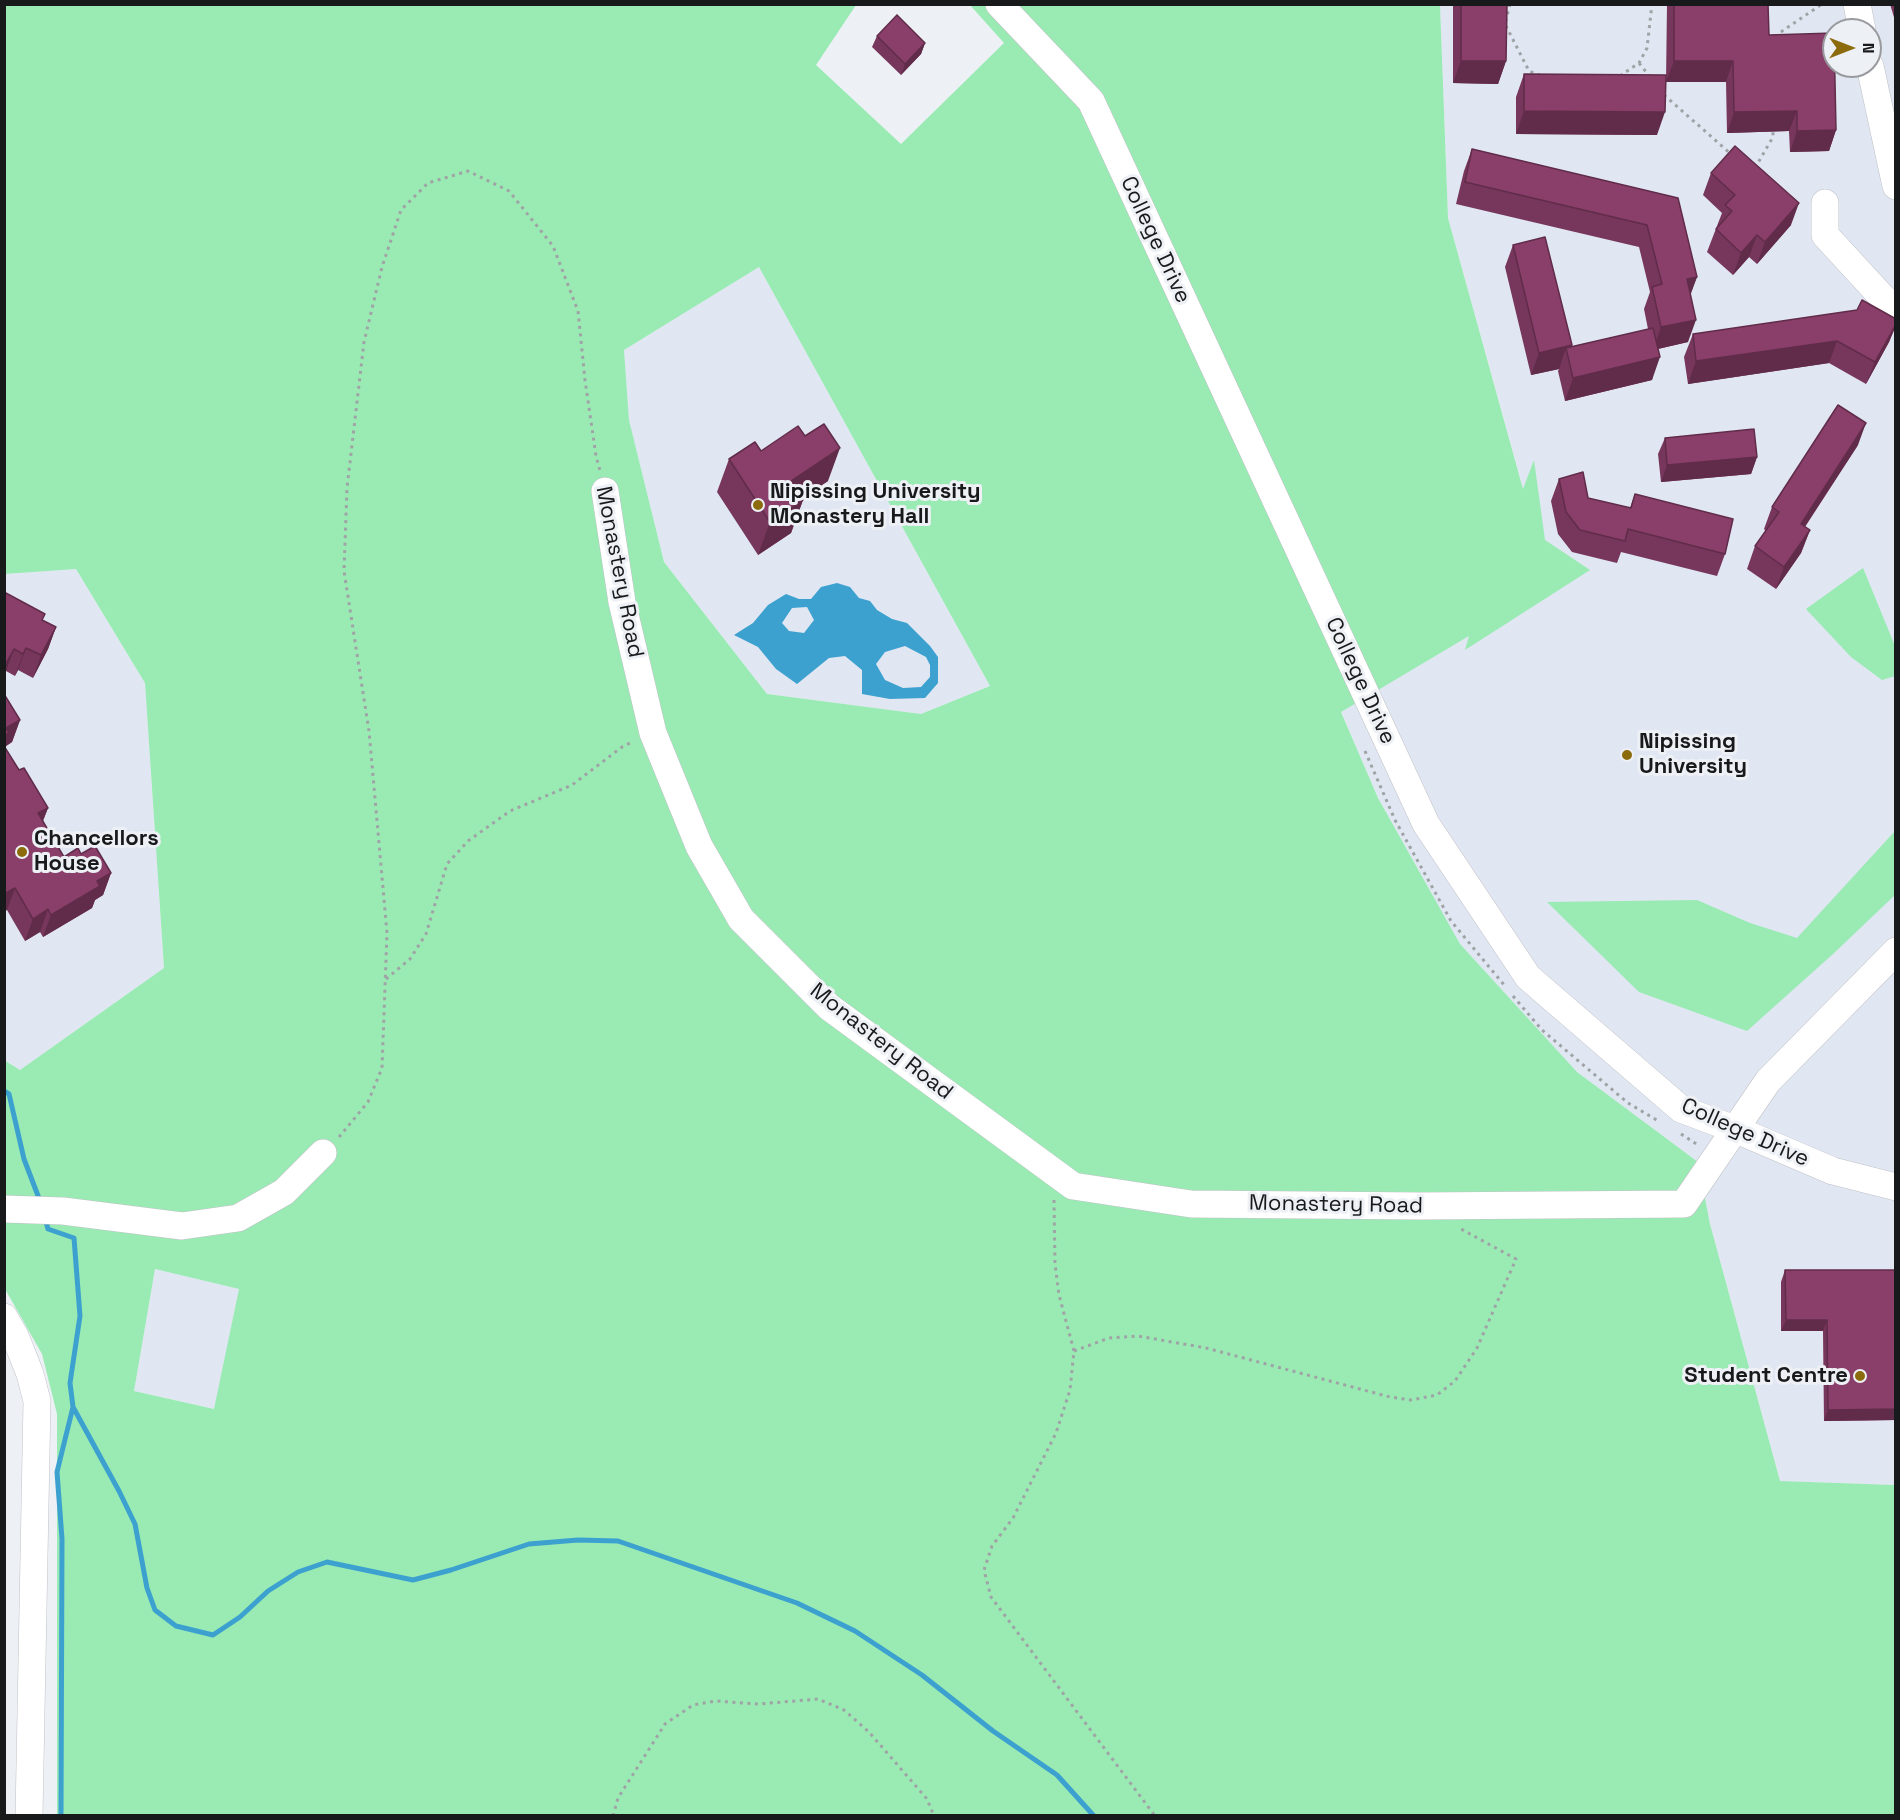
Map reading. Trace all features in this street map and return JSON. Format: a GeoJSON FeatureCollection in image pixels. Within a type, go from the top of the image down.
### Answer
{"type":"FeatureCollection","features":[{"type":"Feature","properties":{"kind":"street","name":"College Drive"},"geometry":{"type":"LineString","coordinates":[[999,4],[1091,101],[1426,825],[1528,977],[1682,1109],[1833,1171],[1896,1187]]}},
{"type":"Feature","properties":{"kind":"street"},"geometry":{"type":"LineString","coordinates":[[1873,78],[1896,186]]}},
{"type":"Feature","properties":{"kind":"street"},"geometry":{"type":"LineString","coordinates":[[1825,203],[1825,235],[1896,312]]}},
{"type":"Feature","properties":{"kind":"street","name":"Monastery Road"},"geometry":{"type":"LineString","coordinates":[[605,491],[622,602],[653,733],[699,846],[741,919],[829,1007],[1073,1186],[1191,1204],[1420,1206],[1684,1204],[1737,1130]]}},
{"type":"Feature","properties":{"kind":"street"},"geometry":{"type":"LineString","coordinates":[[1737,1130],[1768,1081],[1896,951]]}},
{"type":"Feature","properties":{"kind":"street"},"geometry":{"type":"LineString","coordinates":[[4,1209],[63,1211],[182,1226],[238,1218],[284,1192],[323,1153]]}},
{"type":"Feature","properties":{"kind":"street"},"geometry":{"type":"LineString","coordinates":[[4,1317],[15,1336],[30,1374],[37,1401],[29,1815]]}},
{"type":"Feature","properties":{"kind":"path"},"geometry":{"type":"LineString","coordinates":[[1510,4],[1505,24],[1529,71],[1549,79]]}},
{"type":"Feature","properties":{"kind":"path"},"geometry":{"type":"LineString","coordinates":[[1615,78],[1624,75],[1639,63],[1647,48],[1652,4]]}},
{"type":"Feature","properties":{"kind":"path"},"geometry":{"type":"LineString","coordinates":[[1777,44],[1778,34],[1822,4]]}},
{"type":"Feature","properties":{"kind":"path"},"geometry":{"type":"LineString","coordinates":[[1639,63],[1653,81]]}},
{"type":"Feature","properties":{"kind":"path"},"geometry":{"type":"LineString","coordinates":[[1660,90],[1667,99],[1735,157]]}},
{"type":"Feature","properties":{"kind":"path"},"geometry":{"type":"LineString","coordinates":[[1752,172],[1773,137],[1773,126]]}},
{"type":"Feature","properties":{"kind":"path","name":"Monastery Road"},"geometry":{"type":"LineString","coordinates":[[323,1153],[337,1140],[368,1102],[381,1068],[387,933],[369,732],[345,571],[347,488],[364,342],[382,267],[401,210],[428,183],[468,171],[509,191],[553,246],[578,311],[596,456],[605,491]]}},
{"type":"Feature","properties":{"kind":"path"},"geometry":{"type":"LineString","coordinates":[[386,979],[410,959],[426,934],[447,864],[468,841],[510,811],[573,785],[622,747],[653,733]]}},
{"type":"Feature","properties":{"kind":"path"},"geometry":{"type":"LineString","coordinates":[[1053,1171],[1056,1274],[1059,1295],[1074,1351],[1070,1390],[1056,1433],[1013,1518],[992,1546],[984,1570],[991,1597],[1155,1815]]}},
{"type":"Feature","properties":{"kind":"path"},"geometry":{"type":"LineString","coordinates":[[1074,1351],[1109,1338],[1138,1336],[1206,1348],[1390,1397],[1411,1400],[1437,1395],[1455,1381],[1477,1348],[1516,1259],[1458,1228]]}},
{"type":"Feature","properties":{"kind":"path"},"geometry":{"type":"LineString","coordinates":[[613,1815],[618,1798],[665,1724],[693,1705],[716,1701],[758,1704],[818,1700],[844,1710],[869,1732],[927,1799],[934,1815]]}},
{"type":"Feature","properties":{"kind":"shaded area","name":"Nipissing University"},"geometry":{"type":"Polygon","coordinates":[[[1440,5],[1895,5],[1895,1485],[1780,1481],[1710,1224],[1698,1162],[1577,1072],[1460,944],[1378,798],[1341,711],[1551,588],[1448,218],[1440,5]]]}},
{"type":"Feature","properties":{"kind":"shaded area"},"geometry":{"type":"Polygon","coordinates":[[[759,267],[990,686],[921,714],[767,694],[664,562],[629,420],[624,350],[759,267]]]}},
{"type":"Feature","properties":{"kind":"shaded area"},"geometry":{"type":"Polygon","coordinates":[[[76,569],[145,683],[164,968],[20,1070],[5,1060],[5,574],[76,569]]]}},
{"type":"Feature","properties":{"kind":"shaded area"},"geometry":{"type":"Polygon","coordinates":[[[155,1269],[239,1289],[215,1409],[134,1391],[155,1269]]]}},
{"type":"Feature","properties":{"kind":"green space"},"geometry":{"type":"Polygon","coordinates":[[[5,5],[856,5],[816,65],[901,144],[1004,43],[970,5],[1440,5],[1448,218],[1523,489],[1534,460],[1545,540],[1590,570],[1465,650],[1469,636],[1341,712],[1378,798],[1460,944],[1577,1072],[1698,1162],[1710,1224],[1780,1481],[1895,1485],[1895,1815],[57,1815],[57,1414],[42,1354],[5,1289],[4,1060],[20,1070],[164,968],[145,683],[76,569],[5,574],[5,5]],[[759,267],[624,350],[629,420],[664,562],[767,694],[921,714],[990,686],[759,267]],[[155,1269],[134,1391],[214,1409],[239,1289],[155,1269]]]}},
{"type":"Feature","properties":{"kind":"green space"},"geometry":{"type":"Polygon","coordinates":[[[1863,568],[1895,646],[1895,676],[1882,680],[1851,657],[1806,609],[1863,568]]]}},
{"type":"Feature","properties":{"kind":"green space"},"geometry":{"type":"Polygon","coordinates":[[[1895,831],[1895,895],[1747,1031],[1639,992],[1547,902],[1697,900],[1750,923],[1797,938],[1895,831]]]}},
{"type":"Feature","properties":{"kind":"water"},"geometry":{"type":"Polygon","coordinates":[[[837,583],[850,587],[859,598],[870,601],[877,610],[892,619],[907,623],[930,646],[938,657],[938,683],[925,698],[890,699],[862,694],[862,670],[845,656],[829,658],[797,684],[776,669],[758,647],[734,635],[753,623],[768,605],[786,594],[799,599],[811,599],[821,587],[837,583]],[[807,607],[792,608],[782,623],[789,631],[804,633],[814,620],[807,607]],[[905,646],[885,652],[876,664],[885,680],[903,688],[921,687],[930,677],[930,665],[926,657],[905,646]]]}},
{"type":"Feature","properties":{"kind":"building"},"geometry":{"type":"Polygon","coordinates":[[[1461,4],[1507,4],[1506,61],[1461,61],[1461,4]]]}},
{"type":"Feature","properties":{"kind":"building"},"geometry":{"type":"Polygon","coordinates":[[[1674,4],[1768,4],[1769,35],[1822,33],[1822,78],[1835,78],[1836,130],[1797,131],[1797,111],[1734,112],[1733,61],[1674,61],[1674,4]]]}},
{"type":"Feature","properties":{"kind":"building"},"geometry":{"type":"Polygon","coordinates":[[[897,15],[925,43],[905,64],[877,36],[897,15]]]}},
{"type":"Feature","properties":{"kind":"building"},"geometry":{"type":"Polygon","coordinates":[[[1524,74],[1666,75],[1665,112],[1524,111],[1524,74]]]}},
{"type":"Feature","properties":{"kind":"building"},"geometry":{"type":"Polygon","coordinates":[[[1735,146],[1799,203],[1765,242],[1757,235],[1741,253],[1716,229],[1732,211],[1725,205],[1735,195],[1711,173],[1735,146]]]}},
{"type":"Feature","properties":{"kind":"building"},"geometry":{"type":"Polygon","coordinates":[[[1472,149],[1678,198],[1697,277],[1687,279],[1696,320],[1661,327],[1652,287],[1662,284],[1647,225],[1465,182],[1472,149]]]}},
{"type":"Feature","properties":{"kind":"building"},"geometry":{"type":"Polygon","coordinates":[[[1545,237],[1572,345],[1539,353],[1513,245],[1545,237]]]}},
{"type":"Feature","properties":{"kind":"building"},"geometry":{"type":"Polygon","coordinates":[[[1862,300],[1896,319],[1896,324],[1875,362],[1837,341],[1696,361],[1693,334],[1857,310],[1862,300]]]}},
{"type":"Feature","properties":{"kind":"building"},"geometry":{"type":"Polygon","coordinates":[[[1653,328],[1660,357],[1573,378],[1566,348],[1653,328]]]}},
{"type":"Feature","properties":{"kind":"building"},"geometry":{"type":"Polygon","coordinates":[[[1838,405],[1866,423],[1801,524],[1810,530],[1784,567],[1755,546],[1779,512],[1772,507],[1838,405]]]}},
{"type":"Feature","properties":{"kind":"building"},"geometry":{"type":"Polygon","coordinates":[[[824,424],[840,448],[791,481],[803,500],[770,522],[729,459],[755,442],[761,451],[798,426],[805,436],[824,424]]]}},
{"type":"Feature","properties":{"kind":"building"},"geometry":{"type":"Polygon","coordinates":[[[1754,429],[1757,457],[1667,465],[1665,438],[1754,429]]]}},
{"type":"Feature","properties":{"kind":"building"},"geometry":{"type":"Polygon","coordinates":[[[1583,472],[1588,498],[1631,508],[1635,494],[1733,519],[1725,554],[1628,529],[1625,541],[1580,530],[1566,512],[1559,479],[1583,472]]]}},
{"type":"Feature","properties":{"kind":"building"},"geometry":{"type":"Polygon","coordinates":[[[4,592],[45,614],[42,620],[56,627],[41,655],[26,648],[23,654],[14,649],[4,667],[4,592]]]}},
{"type":"Feature","properties":{"kind":"building"},"geometry":{"type":"Polygon","coordinates":[[[4,694],[20,720],[6,728],[9,733],[4,736],[4,694]]]}},
{"type":"Feature","properties":{"kind":"building","name":"Chancellors House"},"geometry":{"type":"Polygon","coordinates":[[[4,746],[19,770],[24,768],[48,808],[38,813],[64,857],[78,848],[81,854],[95,846],[111,873],[97,881],[100,886],[51,915],[48,909],[33,919],[15,888],[4,894],[4,746]]]}},
{"type":"Feature","properties":{"kind":"building","name":"Student Centre"},"geometry":{"type":"Polygon","coordinates":[[[1785,1270],[1896,1270],[1896,1409],[1828,1410],[1827,1320],[1786,1320],[1785,1270]]]}},
{"type":"Feature","properties":{"kind":"waterway"},"geometry":{"type":"LineString","coordinates":[[4,1091],[9,1094],[24,1159],[40,1201]]}},
{"type":"Feature","properties":{"kind":"waterway"},"geometry":{"type":"LineString","coordinates":[[45,1218],[48,1229],[74,1238],[80,1316],[70,1383],[73,1407],[135,1524],[147,1588],[155,1610],[176,1626],[213,1635],[240,1617],[268,1591],[298,1572],[327,1562],[413,1580],[529,1544],[578,1540],[618,1541],[797,1603],[855,1631],[922,1675],[993,1731],[1057,1775],[1094,1816]]}},
{"type":"Feature","properties":{"kind":"waterway"},"geometry":{"type":"LineString","coordinates":[[61,1816],[62,1539],[57,1472],[73,1407]]}},
{"type":"Feature","properties":{"kind":"place","name":"Nipissing University Monastery Hall"},"geometry":{"type":"Point","coordinates":[758,505]}},
{"type":"Feature","properties":{"kind":"place","name":"Nipissing University"},"geometry":{"type":"Point","coordinates":[1627,755]}},
{"type":"Feature","properties":{"kind":"place","name":"Chancellors House"},"geometry":{"type":"Point","coordinates":[22,852]}},
{"type":"Feature","properties":{"kind":"place","name":"Student Centre"},"geometry":{"type":"Point","coordinates":[1860,1376]}}]}
